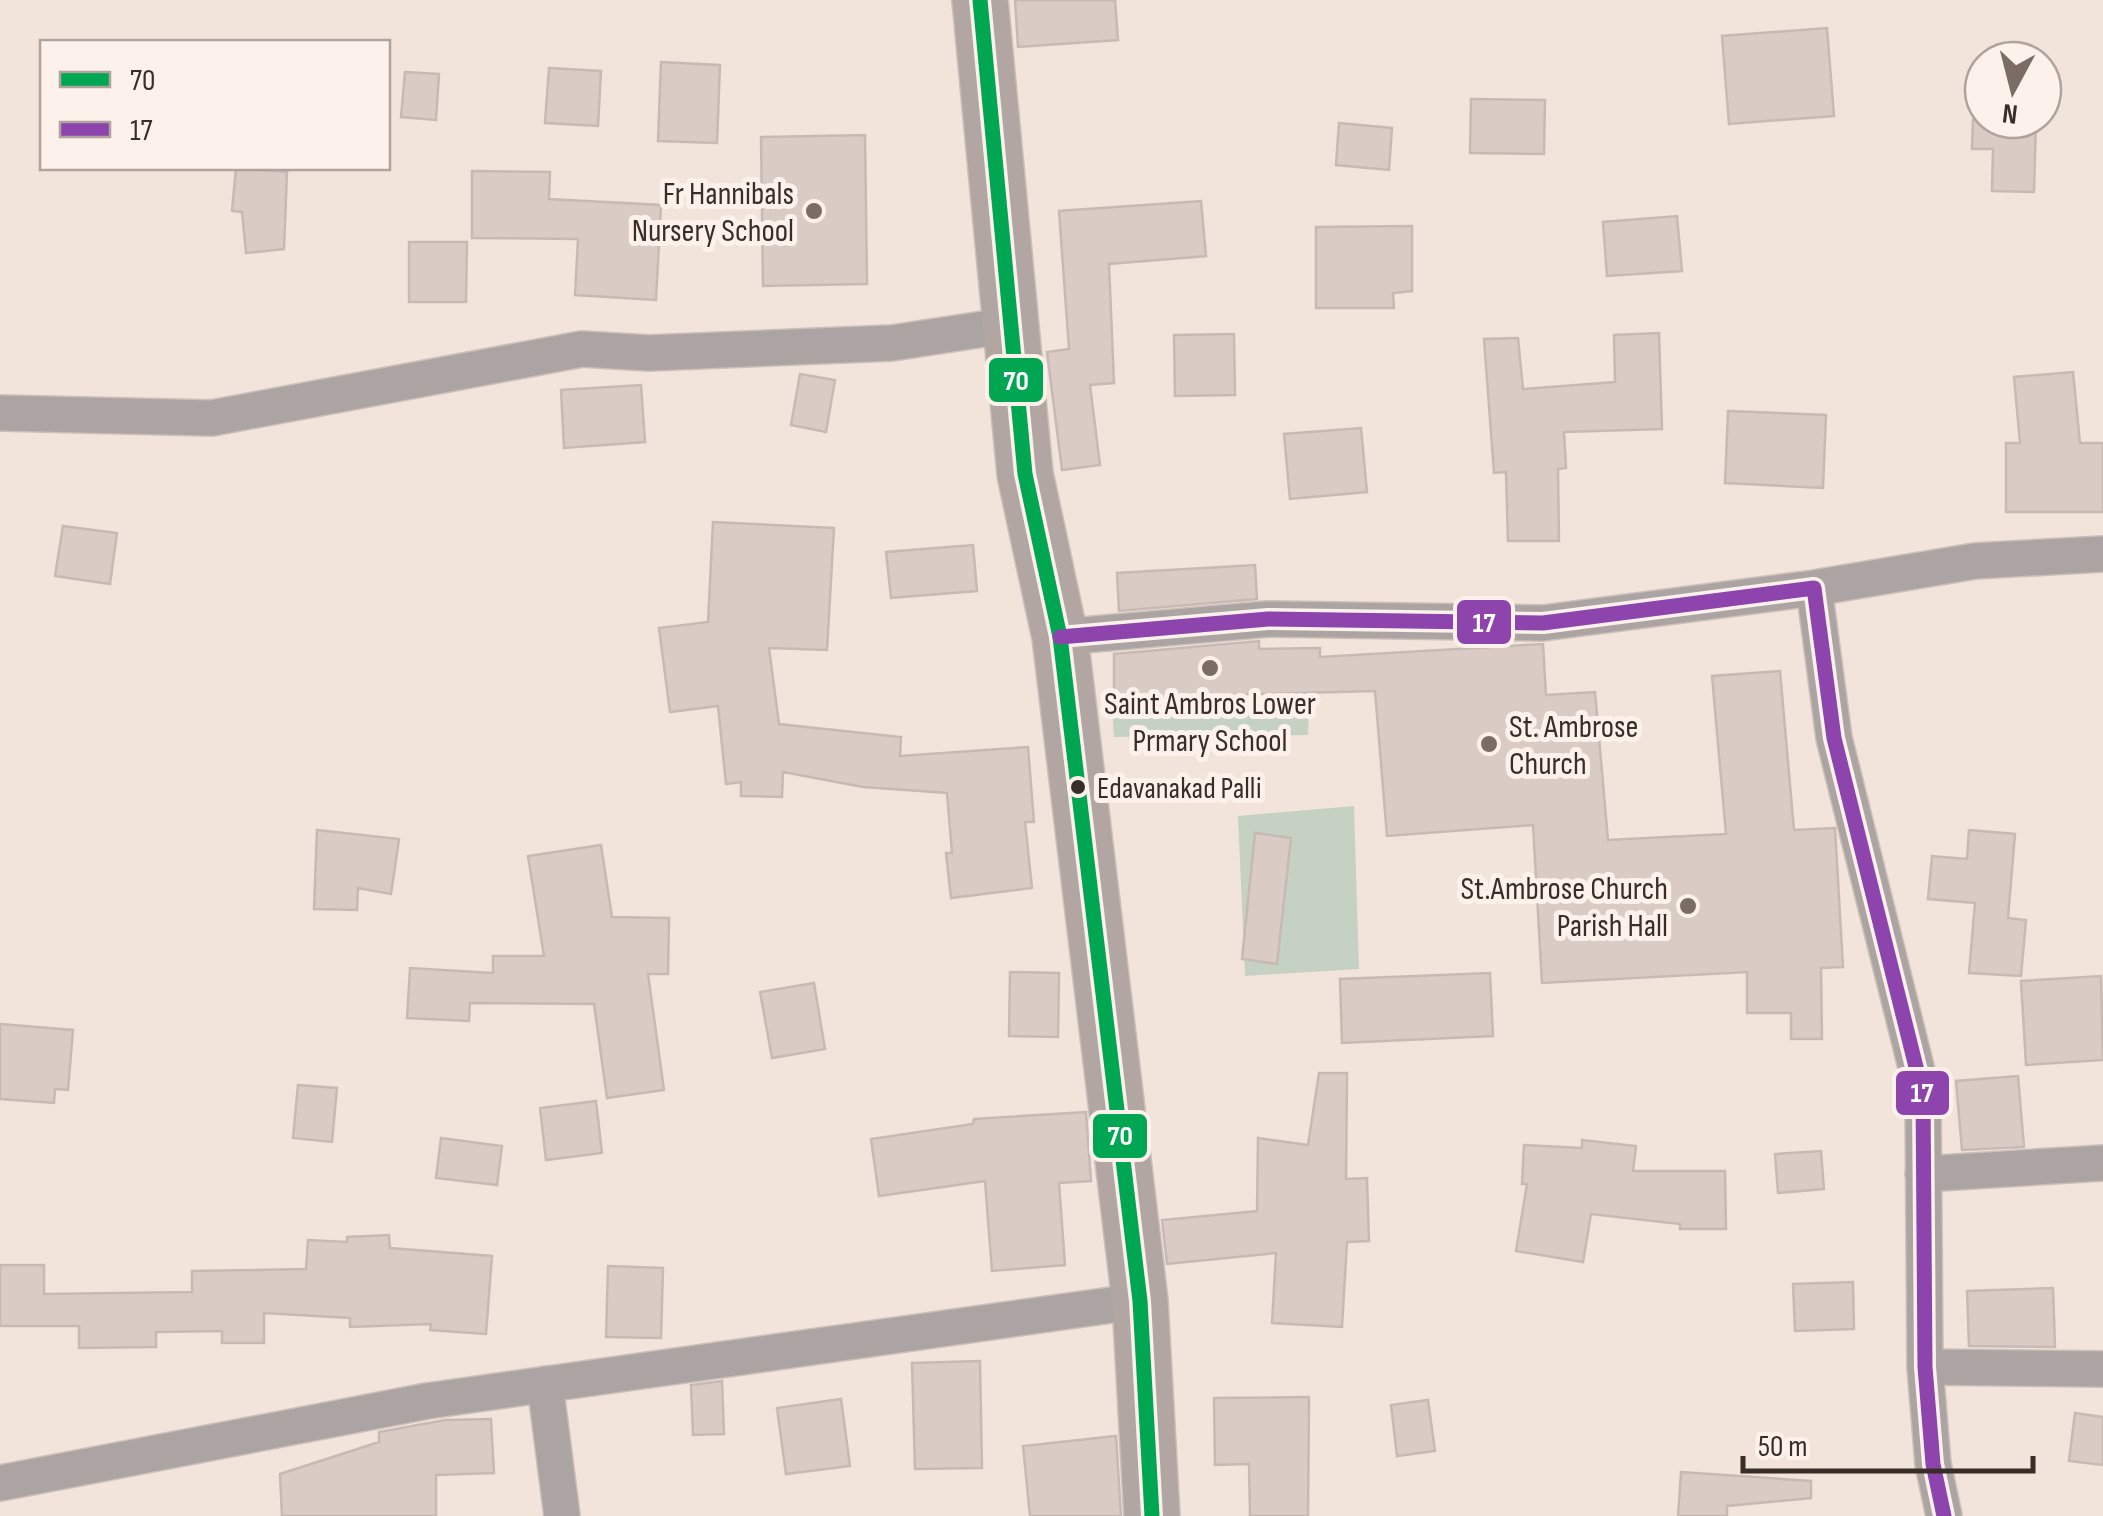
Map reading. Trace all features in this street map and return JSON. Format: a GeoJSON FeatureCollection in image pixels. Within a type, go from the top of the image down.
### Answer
{"type":"FeatureCollection","features":[{"type":"Feature","properties":{"kind":"main road"},"geometry":{"type":"LineString","coordinates":[[980,0],[1025,474],[1060,637],[1140,1301],[1152,1516]]}},
{"type":"Feature","properties":{"kind":"street"},"geometry":{"type":"LineString","coordinates":[[0,412],[212,418],[582,349],[649,353],[892,344],[1010,325]]}},
{"type":"Feature","properties":{"kind":"street"},"geometry":{"type":"LineString","coordinates":[[1060,637],[1268,619],[1543,623],[1814,588],[1975,561],[2103,554]]}},
{"type":"Feature","properties":{"kind":"street"},"geometry":{"type":"LineString","coordinates":[[1814,588],[1834,738],[1923,1096],[1925,1367],[1932,1464],[1944,1516]]}},
{"type":"Feature","properties":{"kind":"street"},"geometry":{"type":"LineString","coordinates":[[1924,1174],[2103,1164]]}},
{"type":"Feature","properties":{"kind":"street"},"geometry":{"type":"LineString","coordinates":[[0,1483],[370,1412],[1140,1301]]}},
{"type":"Feature","properties":{"kind":"street"},"geometry":{"type":"LineString","coordinates":[[1925,1367],[2103,1369]]}},
{"type":"Feature","properties":{"kind":"street"},"geometry":{"type":"LineString","coordinates":[[546,1384],[562,1516]]}},
{"type":"Feature","properties":{"kind":"green space"},"geometry":{"type":"Polygon","coordinates":[[[1309,708],[1308,735],[1114,737],[1112,711],[1309,708]]]}},
{"type":"Feature","properties":{"kind":"green space"},"geometry":{"type":"Polygon","coordinates":[[[1354,806],[1359,969],[1245,976],[1238,816],[1354,806]]]}},
{"type":"Feature","properties":{"kind":"building"},"geometry":{"type":"Polygon","coordinates":[[[1015,0],[1115,0],[1118,40],[1018,47],[1015,0]]]}},
{"type":"Feature","properties":{"kind":"building"},"geometry":{"type":"Polygon","coordinates":[[[1827,28],[1834,116],[1729,124],[1722,36],[1827,28]]]}},
{"type":"Feature","properties":{"kind":"building"},"geometry":{"type":"Polygon","coordinates":[[[661,62],[720,65],[717,143],[658,141],[661,62]]]}},
{"type":"Feature","properties":{"kind":"building"},"geometry":{"type":"Polygon","coordinates":[[[549,68],[601,71],[598,126],[545,123],[549,68]]]}},
{"type":"Feature","properties":{"kind":"building"},"geometry":{"type":"Polygon","coordinates":[[[405,72],[439,74],[436,120],[401,117],[405,72]]]}},
{"type":"Feature","properties":{"kind":"building"},"geometry":{"type":"Polygon","coordinates":[[[1471,99],[1545,100],[1544,154],[1470,153],[1471,99]]]}},
{"type":"Feature","properties":{"kind":"building"},"geometry":{"type":"Polygon","coordinates":[[[1339,123],[1392,128],[1389,170],[1336,165],[1339,123]]]}},
{"type":"Feature","properties":{"kind":"building","name":"Fr Hannibals Nursery School"},"geometry":{"type":"Polygon","coordinates":[[[865,135],[867,284],[763,286],[761,137],[865,135]]]}},
{"type":"Feature","properties":{"kind":"building"},"geometry":{"type":"Polygon","coordinates":[[[1972,140],[2035,140],[2034,192],[1992,191],[1993,149],[1972,149],[1972,140]]]}},
{"type":"Feature","properties":{"kind":"building"},"geometry":{"type":"Polygon","coordinates":[[[236,170],[287,172],[284,249],[246,253],[242,212],[232,211],[236,170]]]}},
{"type":"Feature","properties":{"kind":"building"},"geometry":{"type":"Polygon","coordinates":[[[472,171],[550,172],[549,199],[661,205],[656,300],[575,295],[578,239],[472,238],[472,171]]]}},
{"type":"Feature","properties":{"kind":"building"},"geometry":{"type":"Polygon","coordinates":[[[1201,201],[1206,256],[1109,264],[1114,383],[1090,385],[1100,465],[1062,470],[1047,352],[1069,349],[1059,211],[1201,201]]]}},
{"type":"Feature","properties":{"kind":"building"},"geometry":{"type":"Polygon","coordinates":[[[1677,216],[1682,271],[1607,276],[1603,222],[1677,216]]]}},
{"type":"Feature","properties":{"kind":"building"},"geometry":{"type":"Polygon","coordinates":[[[1412,226],[1412,291],[1393,293],[1394,308],[1316,308],[1316,227],[1412,226]]]}},
{"type":"Feature","properties":{"kind":"building"},"geometry":{"type":"Polygon","coordinates":[[[409,242],[467,242],[466,302],[409,302],[409,242]]]}},
{"type":"Feature","properties":{"kind":"building"},"geometry":{"type":"Polygon","coordinates":[[[1659,333],[1662,429],[1564,432],[1566,468],[1558,469],[1559,541],[1508,541],[1506,472],[1494,473],[1484,339],[1518,338],[1523,389],[1615,382],[1614,335],[1659,333]]]}},
{"type":"Feature","properties":{"kind":"building"},"geometry":{"type":"Polygon","coordinates":[[[1234,334],[1235,395],[1175,396],[1174,335],[1234,334]]]}},
{"type":"Feature","properties":{"kind":"building"},"geometry":{"type":"Polygon","coordinates":[[[2073,372],[2080,443],[2103,443],[2103,512],[2006,512],[2006,443],[2020,443],[2014,377],[2073,372]]]}},
{"type":"Feature","properties":{"kind":"building"},"geometry":{"type":"Polygon","coordinates":[[[800,374],[835,380],[826,432],[791,425],[800,374]]]}},
{"type":"Feature","properties":{"kind":"building"},"geometry":{"type":"Polygon","coordinates":[[[641,385],[645,442],[564,448],[561,390],[641,385]]]}},
{"type":"Feature","properties":{"kind":"building"},"geometry":{"type":"Polygon","coordinates":[[[1728,411],[1826,415],[1823,488],[1725,483],[1728,411]]]}},
{"type":"Feature","properties":{"kind":"building"},"geometry":{"type":"Polygon","coordinates":[[[1361,428],[1367,492],[1290,499],[1284,434],[1361,428]]]}},
{"type":"Feature","properties":{"kind":"building"},"geometry":{"type":"Polygon","coordinates":[[[713,522],[834,528],[827,650],[769,648],[779,724],[901,737],[900,756],[1028,747],[1034,822],[1025,822],[1032,888],[951,898],[946,853],[952,853],[947,793],[863,787],[783,772],[782,797],[741,796],[741,782],[726,784],[718,706],[670,712],[659,628],[708,622],[713,522]]]}},
{"type":"Feature","properties":{"kind":"building"},"geometry":{"type":"Polygon","coordinates":[[[63,526],[117,533],[110,584],[55,576],[63,526]]]}},
{"type":"Feature","properties":{"kind":"building"},"geometry":{"type":"Polygon","coordinates":[[[973,545],[977,591],[891,598],[886,552],[973,545]]]}},
{"type":"Feature","properties":{"kind":"building"},"geometry":{"type":"Polygon","coordinates":[[[1255,565],[1257,599],[1119,611],[1117,573],[1255,565]]]}},
{"type":"Feature","properties":{"kind":"building"},"geometry":{"type":"Polygon","coordinates":[[[1259,641],[1259,649],[1320,648],[1320,657],[1543,644],[1546,695],[1595,692],[1608,840],[1726,834],[1712,676],[1780,671],[1794,830],[1835,828],[1843,967],[1821,968],[1822,1039],[1791,1039],[1791,1013],[1747,1013],[1747,972],[1542,983],[1533,825],[1387,836],[1375,691],[1114,698],[1114,654],[1259,641]]]}},
{"type":"Feature","properties":{"kind":"building"},"geometry":{"type":"Polygon","coordinates":[[[317,830],[399,839],[391,894],[358,888],[357,910],[314,909],[317,830]]]}},
{"type":"Feature","properties":{"kind":"building"},"geometry":{"type":"Polygon","coordinates":[[[1969,830],[2015,834],[2008,918],[2026,920],[2021,976],[1969,973],[1975,903],[1928,899],[1932,856],[1967,859],[1969,830]]]}},
{"type":"Feature","properties":{"kind":"building"},"geometry":{"type":"Polygon","coordinates":[[[1255,833],[1291,838],[1277,964],[1242,959],[1255,833]]]}},
{"type":"Feature","properties":{"kind":"building"},"geometry":{"type":"Polygon","coordinates":[[[601,845],[612,917],[669,918],[668,974],[648,974],[664,1090],[607,1098],[594,1004],[470,1003],[469,1021],[407,1018],[410,968],[493,973],[493,956],[544,956],[528,856],[601,845]]]}},
{"type":"Feature","properties":{"kind":"building"},"geometry":{"type":"Polygon","coordinates":[[[1010,972],[1059,973],[1058,1037],[1009,1036],[1010,972]]]}},
{"type":"Feature","properties":{"kind":"building"},"geometry":{"type":"Polygon","coordinates":[[[1490,973],[1493,1036],[1342,1043],[1340,979],[1490,973]]]}},
{"type":"Feature","properties":{"kind":"building"},"geometry":{"type":"Polygon","coordinates":[[[2101,976],[2103,1060],[2026,1065],[2021,981],[2101,976]]]}},
{"type":"Feature","properties":{"kind":"building"},"geometry":{"type":"Polygon","coordinates":[[[814,983],[825,1049],[772,1058],[760,992],[814,983]]]}},
{"type":"Feature","properties":{"kind":"building"},"geometry":{"type":"Polygon","coordinates":[[[0,1024],[73,1030],[68,1090],[55,1089],[54,1103],[0,1099],[0,1024]]]}},
{"type":"Feature","properties":{"kind":"building"},"geometry":{"type":"Polygon","coordinates":[[[1319,1073],[1347,1073],[1346,1179],[1367,1178],[1369,1241],[1347,1242],[1342,1327],[1272,1323],[1276,1253],[1167,1264],[1162,1220],[1257,1211],[1258,1138],[1308,1145],[1319,1073]]]}},
{"type":"Feature","properties":{"kind":"building"},"geometry":{"type":"Polygon","coordinates":[[[2018,1076],[2024,1147],[1962,1150],[1956,1081],[2018,1076]]]}},
{"type":"Feature","properties":{"kind":"building"},"geometry":{"type":"Polygon","coordinates":[[[298,1085],[337,1088],[332,1142],[293,1138],[298,1085]]]}},
{"type":"Feature","properties":{"kind":"building"},"geometry":{"type":"Polygon","coordinates":[[[596,1101],[602,1153],[546,1160],[540,1108],[596,1101]]]}},
{"type":"Feature","properties":{"kind":"building"},"geometry":{"type":"Polygon","coordinates":[[[1086,1112],[1091,1181],[1059,1183],[1065,1265],[992,1271],[985,1181],[879,1196],[871,1139],[973,1124],[974,1119],[1086,1112]]]}},
{"type":"Feature","properties":{"kind":"building"},"geometry":{"type":"Polygon","coordinates":[[[441,1138],[502,1146],[497,1185],[436,1178],[441,1138]]]}},
{"type":"Feature","properties":{"kind":"building"},"geometry":{"type":"Polygon","coordinates":[[[1582,1140],[1636,1146],[1633,1171],[1725,1171],[1726,1229],[1680,1229],[1680,1224],[1591,1214],[1583,1262],[1516,1251],[1527,1184],[1522,1184],[1524,1145],[1582,1148],[1582,1140]]]}},
{"type":"Feature","properties":{"kind":"building"},"geometry":{"type":"Polygon","coordinates":[[[1821,1151],[1824,1189],[1778,1193],[1775,1154],[1821,1151]]]}},
{"type":"Feature","properties":{"kind":"building"},"geometry":{"type":"Polygon","coordinates":[[[389,1235],[390,1248],[492,1256],[486,1334],[430,1330],[431,1324],[350,1327],[350,1318],[264,1313],[264,1343],[222,1343],[222,1331],[156,1332],[156,1347],[79,1348],[79,1326],[0,1326],[0,1265],[44,1265],[44,1294],[192,1292],[192,1271],[306,1269],[308,1240],[347,1242],[347,1237],[389,1235]]]}},
{"type":"Feature","properties":{"kind":"building"},"geometry":{"type":"Polygon","coordinates":[[[608,1266],[663,1268],[661,1338],[606,1337],[608,1266]]]}},
{"type":"Feature","properties":{"kind":"building"},"geometry":{"type":"Polygon","coordinates":[[[1853,1282],[1854,1329],[1795,1331],[1793,1284],[1853,1282]]]}},
{"type":"Feature","properties":{"kind":"building"},"geometry":{"type":"Polygon","coordinates":[[[2053,1288],[2055,1347],[1969,1346],[1967,1291],[2053,1288]]]}},
{"type":"Feature","properties":{"kind":"building"},"geometry":{"type":"Polygon","coordinates":[[[980,1361],[982,1468],[915,1469],[912,1363],[980,1361]]]}},
{"type":"Feature","properties":{"kind":"building"},"geometry":{"type":"Polygon","coordinates":[[[722,1381],[724,1434],[693,1435],[691,1385],[722,1381]]]}},
{"type":"Feature","properties":{"kind":"building"},"geometry":{"type":"Polygon","coordinates":[[[1309,1397],[1308,1516],[1250,1516],[1249,1464],[1215,1465],[1214,1398],[1309,1397]]]}},
{"type":"Feature","properties":{"kind":"building"},"geometry":{"type":"Polygon","coordinates":[[[841,1399],[850,1466],[786,1474],[777,1408],[841,1399]]]}},
{"type":"Feature","properties":{"kind":"building"},"geometry":{"type":"Polygon","coordinates":[[[1428,1400],[1435,1451],[1397,1456],[1391,1405],[1428,1400]]]}},
{"type":"Feature","properties":{"kind":"building"},"geometry":{"type":"Polygon","coordinates":[[[2075,1413],[2103,1417],[2103,1465],[2069,1461],[2075,1413]]]}},
{"type":"Feature","properties":{"kind":"building"},"geometry":{"type":"Polygon","coordinates":[[[491,1419],[494,1473],[436,1475],[436,1516],[282,1516],[280,1474],[379,1442],[379,1432],[445,1420],[491,1419]]]}},
{"type":"Feature","properties":{"kind":"building"},"geometry":{"type":"Polygon","coordinates":[[[1116,1436],[1121,1516],[1030,1516],[1023,1446],[1116,1436]]]}},
{"type":"Feature","properties":{"kind":"building"},"geometry":{"type":"Polygon","coordinates":[[[1681,1472],[1811,1481],[1811,1498],[1727,1506],[1727,1516],[1678,1516],[1681,1472]]]}},
{"type":"Feature","properties":{"kind":"transit line","name":"70"},"geometry":{"type":"LineString","coordinates":[[980,0],[1025,474],[1060,637],[1140,1301],[1152,1516]]}},
{"type":"Feature","properties":{"kind":"transit line","name":"17"},"geometry":{"type":"LineString","coordinates":[[1060,637],[1268,619],[1543,623],[1814,588],[1834,738],[1923,1095],[1925,1367],[1933,1464],[1944,1516]]}},
{"type":"Feature","properties":{"kind":"place","name":"Fr Hannibals Nursery School"},"geometry":{"type":"Point","coordinates":[814,211]}},
{"type":"Feature","properties":{"kind":"place","name":"Saint Ambros Lower Prmary School"},"geometry":{"type":"Point","coordinates":[1210,668]}},
{"type":"Feature","properties":{"kind":"place","name":"St. Ambrose Church"},"geometry":{"type":"Point","coordinates":[1489,744]}},
{"type":"Feature","properties":{"kind":"place","name":"Edavanakad Palli"},"geometry":{"type":"Point","coordinates":[1078,787]}},
{"type":"Feature","properties":{"kind":"place","name":"St.Ambrose Church Parish Hall"},"geometry":{"type":"Point","coordinates":[1688,906]}}]}
